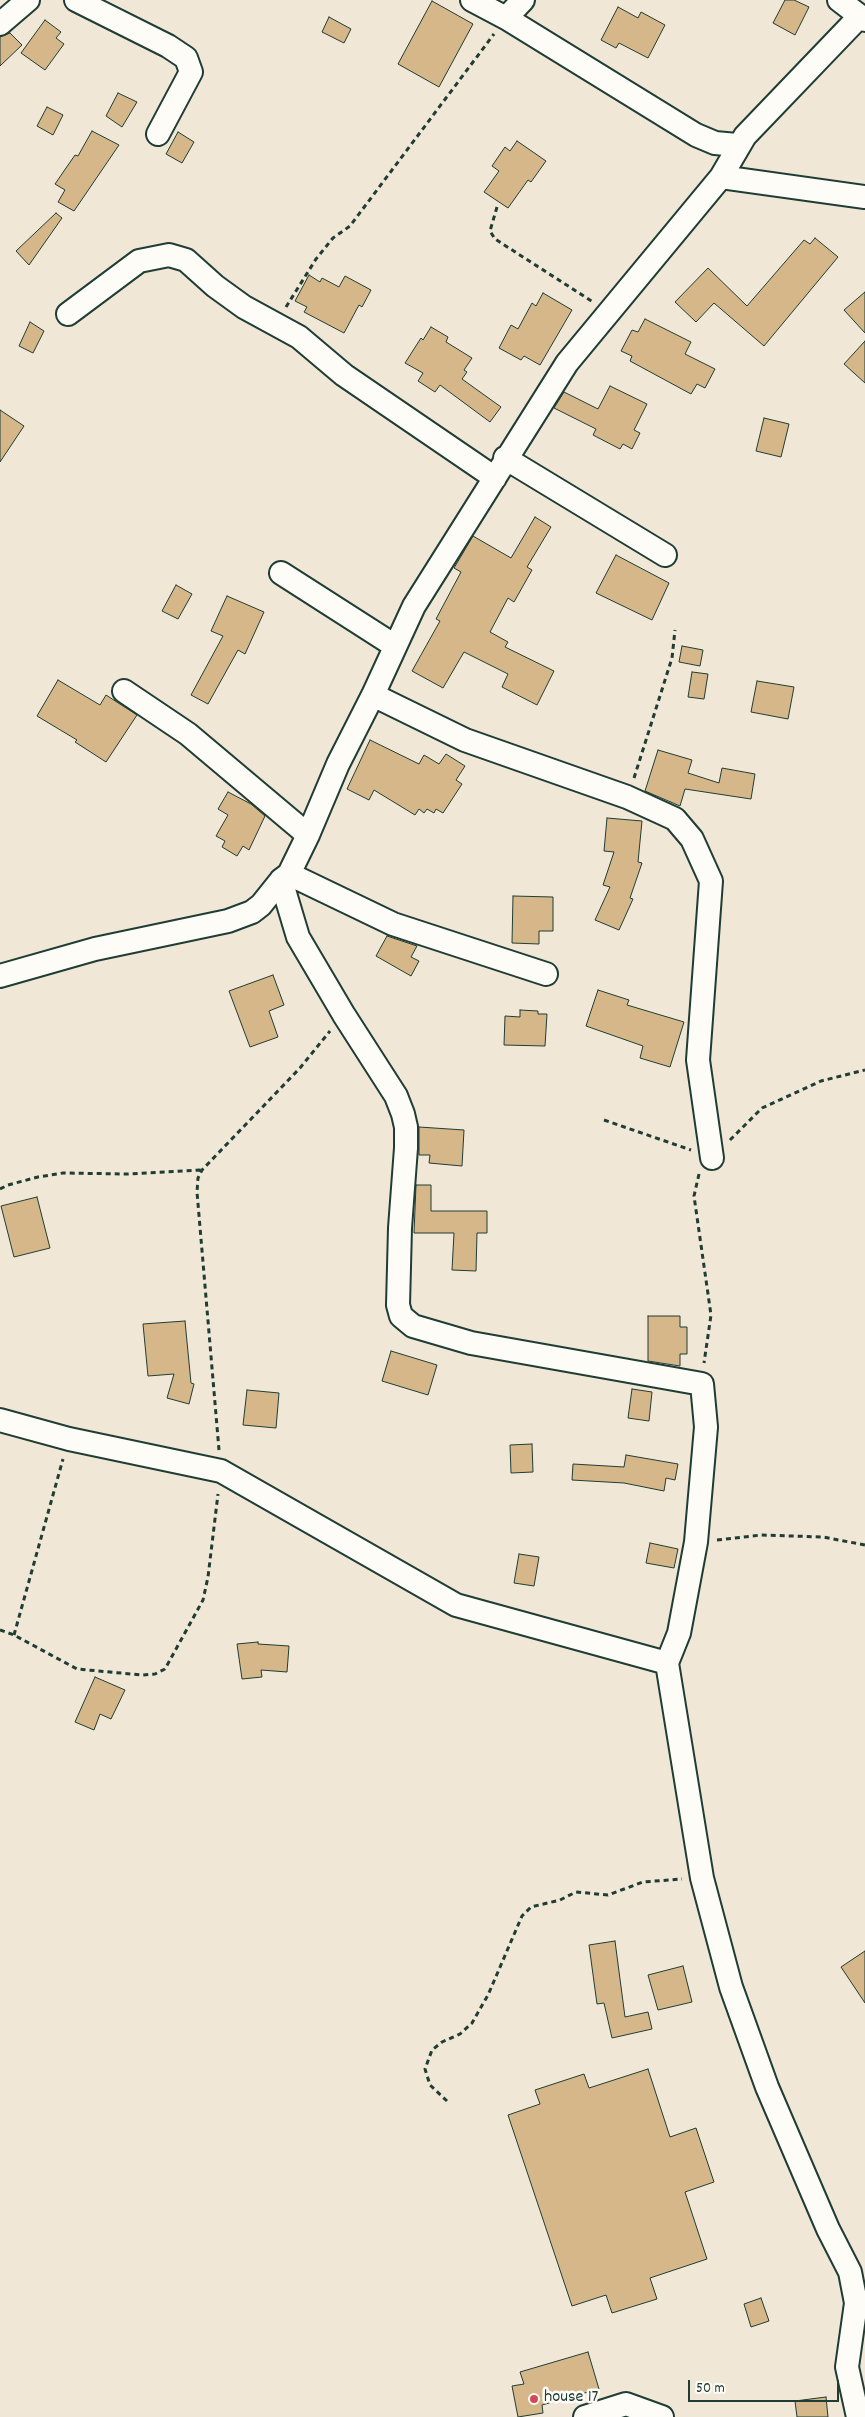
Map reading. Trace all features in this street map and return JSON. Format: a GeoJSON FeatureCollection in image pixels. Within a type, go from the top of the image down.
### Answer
{"type":"FeatureCollection","features":[{"type":"Feature","properties":{"kind":"street"},"geometry":{"type":"LineString","coordinates":[[0,24],[28,0]]}},
{"type":"Feature","properties":{"kind":"street"},"geometry":{"type":"LineString","coordinates":[[76,0],[168,46],[186,58],[191,72],[158,134]]}},
{"type":"Feature","properties":{"kind":"street"},"geometry":{"type":"LineString","coordinates":[[472,0],[506,18],[696,135],[715,143],[738,145]]}},
{"type":"Feature","properties":{"kind":"street"},"geometry":{"type":"LineString","coordinates":[[506,18],[523,0]]}},
{"type":"Feature","properties":{"kind":"street"},"geometry":{"type":"LineString","coordinates":[[0,976],[95,949],[228,921],[252,912],[261,905],[285,877],[308,835],[338,764],[373,695],[414,606],[495,478],[505,458],[567,362],[721,177],[738,145],[808,68],[862,19],[839,0]]}},
{"type":"Feature","properties":{"kind":"street"},"geometry":{"type":"LineString","coordinates":[[721,177],[865,197]]}},
{"type":"Feature","properties":{"kind":"street"},"geometry":{"type":"LineString","coordinates":[[68,314],[139,261],[168,255],[186,260],[215,286],[237,302],[299,337],[351,380],[495,478]]}},
{"type":"Feature","properties":{"kind":"street"},"geometry":{"type":"LineString","coordinates":[[505,458],[665,555]]}},
{"type":"Feature","properties":{"kind":"street"},"geometry":{"type":"LineString","coordinates":[[281,573],[395,646]]}},
{"type":"Feature","properties":{"kind":"street"},"geometry":{"type":"LineString","coordinates":[[124,691],[188,734],[308,835]]}},
{"type":"Feature","properties":{"kind":"street"},"geometry":{"type":"LineString","coordinates":[[373,695],[465,740],[627,797],[675,819],[692,839],[711,881],[698,1060],[712,1158]]}},
{"type":"Feature","properties":{"kind":"street"},"geometry":{"type":"LineString","coordinates":[[285,877],[394,924],[546,974]]}},
{"type":"Feature","properties":{"kind":"street"},"geometry":{"type":"LineString","coordinates":[[285,877],[298,937],[344,1015],[396,1096],[406,1127],[398,1295],[401,1316],[413,1326],[471,1343],[702,1384],[706,1427],[696,1542],[679,1633],[667,1663],[702,1878],[731,1987],[767,2087],[828,2228],[850,2272],[856,2304],[847,2367],[858,2417]]}},
{"type":"Feature","properties":{"kind":"street"},"geometry":{"type":"LineString","coordinates":[[0,1420],[69,1439],[221,1471],[456,1605],[667,1663]]}},
{"type":"Feature","properties":{"kind":"street"},"geometry":{"type":"LineString","coordinates":[[586,2417],[626,2404],[662,2417]]}},
{"type":"Feature","properties":{"kind":"path"},"geometry":{"type":"LineString","coordinates":[[276,325],[316,259],[333,238],[350,226],[506,18]]}},
{"type":"Feature","properties":{"kind":"path"},"geometry":{"type":"LineString","coordinates":[[497,207],[490,231],[496,239],[608,311]]}},
{"type":"Feature","properties":{"kind":"path"},"geometry":{"type":"LineString","coordinates":[[627,797],[672,658],[675,630]]}},
{"type":"Feature","properties":{"kind":"path"},"geometry":{"type":"LineString","coordinates":[[0,1630],[14,1635],[77,1669],[155,1674],[165,1669],[203,1600],[208,1577],[221,1471],[198,1192],[202,1170],[300,1068],[344,1015]]}},
{"type":"Feature","properties":{"kind":"path"},"geometry":{"type":"LineString","coordinates":[[702,1384],[711,1316],[694,1196],[698,1175],[712,1158],[762,1108],[821,1081],[865,1070]]}},
{"type":"Feature","properties":{"kind":"path"},"geometry":{"type":"LineString","coordinates":[[604,1120],[712,1158]]}},
{"type":"Feature","properties":{"kind":"path"},"geometry":{"type":"LineString","coordinates":[[0,1189],[38,1176],[63,1173],[127,1174],[202,1170]]}},
{"type":"Feature","properties":{"kind":"path"},"geometry":{"type":"LineString","coordinates":[[14,1635],[69,1439]]}},
{"type":"Feature","properties":{"kind":"path"},"geometry":{"type":"LineString","coordinates":[[696,1542],[761,1535],[823,1536],[865,1546]]}},
{"type":"Feature","properties":{"kind":"path"},"geometry":{"type":"LineString","coordinates":[[447,2101],[430,2085],[425,2069],[432,2050],[442,2042],[460,2034],[472,2024],[488,1995],[522,1916],[531,1907],[560,1900],[576,1892],[608,1895],[643,1882],[702,1878]]}},
{"type":"Feature","properties":{"kind":"building"},"geometry":{"type":"Polygon","coordinates":[[[785,0],[794,0],[809,7],[795,35],[773,23],[785,0]]]}},
{"type":"Feature","properties":{"kind":"building"},"geometry":{"type":"Polygon","coordinates":[[[432,1],[473,24],[439,87],[398,64],[432,1]]]}},
{"type":"Feature","properties":{"kind":"building"},"geometry":{"type":"Polygon","coordinates":[[[618,7],[638,18],[641,12],[665,25],[648,58],[619,43],[616,48],[601,40],[618,7]]]}},
{"type":"Feature","properties":{"kind":"building"},"geometry":{"type":"Polygon","coordinates":[[[329,17],[351,29],[344,43],[322,32],[329,17]]]}},
{"type":"Feature","properties":{"kind":"building"},"geometry":{"type":"Polygon","coordinates":[[[45,20],[61,32],[56,38],[64,44],[45,70],[21,53],[45,20]]]}},
{"type":"Feature","properties":{"kind":"building"},"geometry":{"type":"Polygon","coordinates":[[[10,33],[22,45],[0,66],[0,37],[10,33]]]}},
{"type":"Feature","properties":{"kind":"building"},"geometry":{"type":"Polygon","coordinates":[[[118,93],[137,102],[122,127],[106,116],[118,93]]]}},
{"type":"Feature","properties":{"kind":"building"},"geometry":{"type":"Polygon","coordinates":[[[47,107],[63,115],[53,135],[37,126],[47,107]]]}},
{"type":"Feature","properties":{"kind":"building"},"geometry":{"type":"Polygon","coordinates":[[[92,131],[119,145],[74,211],[58,202],[65,190],[55,184],[75,155],[78,156],[92,131]]]}},
{"type":"Feature","properties":{"kind":"building"},"geometry":{"type":"Polygon","coordinates":[[[178,132],[194,142],[182,163],[166,154],[178,132]]]}},
{"type":"Feature","properties":{"kind":"building"},"geometry":{"type":"Polygon","coordinates":[[[517,141],[546,161],[531,182],[528,180],[508,208],[484,192],[499,171],[492,166],[505,147],[510,151],[517,141]]]}},
{"type":"Feature","properties":{"kind":"building"},"geometry":{"type":"Polygon","coordinates":[[[56,213],[62,218],[29,265],[16,251],[56,213]]]}},
{"type":"Feature","properties":{"kind":"building"},"geometry":{"type":"Polygon","coordinates":[[[815,238],[838,257],[764,346],[714,303],[696,322],[675,302],[708,268],[747,306],[804,240],[810,244],[815,238]]]}},
{"type":"Feature","properties":{"kind":"building"},"geometry":{"type":"Polygon","coordinates":[[[309,275],[320,282],[322,278],[339,287],[345,276],[371,290],[362,307],[359,305],[344,333],[304,312],[307,307],[295,301],[309,275]]]}},
{"type":"Feature","properties":{"kind":"building"},"geometry":{"type":"Polygon","coordinates":[[[865,292],[865,333],[844,310],[865,292]]]}},
{"type":"Feature","properties":{"kind":"building"},"geometry":{"type":"Polygon","coordinates":[[[543,293],[572,310],[540,365],[524,356],[521,360],[499,348],[511,325],[518,329],[532,303],[536,306],[543,293]]]}},
{"type":"Feature","properties":{"kind":"building"},"geometry":{"type":"Polygon","coordinates":[[[645,319],[691,342],[685,354],[715,369],[705,388],[697,384],[691,394],[630,361],[632,356],[621,351],[632,330],[638,332],[645,319]]]}},
{"type":"Feature","properties":{"kind":"building"},"geometry":{"type":"Polygon","coordinates":[[[30,322],[44,331],[33,353],[19,346],[30,322]]]}},
{"type":"Feature","properties":{"kind":"building"},"geometry":{"type":"Polygon","coordinates":[[[431,327],[448,337],[446,342],[472,358],[464,370],[467,372],[462,379],[501,407],[490,422],[440,385],[435,392],[418,381],[423,373],[405,363],[421,338],[423,340],[431,327]]]}},
{"type":"Feature","properties":{"kind":"building"},"geometry":{"type":"Polygon","coordinates":[[[865,341],[865,383],[844,364],[865,341]]]}},
{"type":"Feature","properties":{"kind":"building"},"geometry":{"type":"Polygon","coordinates":[[[610,386],[647,404],[634,430],[640,433],[632,449],[623,444],[620,449],[593,435],[596,429],[554,408],[564,392],[598,409],[610,386]]]}},
{"type":"Feature","properties":{"kind":"building"},"geometry":{"type":"Polygon","coordinates":[[[0,410],[24,426],[0,462],[0,410]]]}},
{"type":"Feature","properties":{"kind":"building"},"geometry":{"type":"Polygon","coordinates":[[[764,418],[789,424],[781,457],[756,451],[764,418]]]}},
{"type":"Feature","properties":{"kind":"building"},"geometry":{"type":"Polygon","coordinates":[[[535,517],[551,527],[527,567],[532,570],[514,602],[508,598],[490,632],[508,642],[505,647],[554,671],[537,705],[502,687],[508,674],[464,652],[443,688],[412,671],[440,621],[436,619],[461,572],[454,568],[473,536],[511,558],[535,517]]]}},
{"type":"Feature","properties":{"kind":"building"},"geometry":{"type":"Polygon","coordinates":[[[616,555],[669,583],[652,620],[596,593],[616,555]]]}},
{"type":"Feature","properties":{"kind":"building"},"geometry":{"type":"Polygon","coordinates":[[[176,585],[192,594],[178,619],[162,611],[176,585]]]}},
{"type":"Feature","properties":{"kind":"building"},"geometry":{"type":"Polygon","coordinates":[[[227,596],[264,612],[245,654],[238,650],[208,704],[191,695],[223,636],[211,631],[227,596]]]}},
{"type":"Feature","properties":{"kind":"building"},"geometry":{"type":"Polygon","coordinates":[[[682,646],[703,650],[700,666],[679,662],[682,646]]]}},
{"type":"Feature","properties":{"kind":"building"},"geometry":{"type":"Polygon","coordinates":[[[692,672],[708,674],[704,699],[688,697],[692,672]]]}},
{"type":"Feature","properties":{"kind":"building"},"geometry":{"type":"Polygon","coordinates":[[[58,680],[100,705],[106,695],[137,715],[106,762],[75,742],[77,740],[37,716],[58,680]]]}},
{"type":"Feature","properties":{"kind":"building"},"geometry":{"type":"Polygon","coordinates":[[[757,681],[794,687],[788,719],[751,712],[757,681]]]}},
{"type":"Feature","properties":{"kind":"building"},"geometry":{"type":"Polygon","coordinates":[[[370,740],[419,764],[424,755],[439,764],[446,754],[465,766],[456,780],[462,784],[443,813],[436,809],[434,813],[427,809],[424,813],[419,809],[415,815],[374,790],[369,800],[347,789],[370,740]]]}},
{"type":"Feature","properties":{"kind":"building"},"geometry":{"type":"Polygon","coordinates":[[[658,750],[692,760],[688,773],[719,783],[722,768],[755,774],[751,799],[685,789],[680,806],[645,791],[658,750]]]}},
{"type":"Feature","properties":{"kind":"building"},"geometry":{"type":"Polygon","coordinates":[[[228,792],[251,804],[265,816],[249,850],[243,846],[237,856],[222,847],[225,841],[216,836],[228,815],[218,809],[228,792]]]}},
{"type":"Feature","properties":{"kind":"building"},"geometry":{"type":"Polygon","coordinates":[[[607,818],[642,821],[638,862],[642,863],[630,898],[633,899],[619,930],[595,920],[610,887],[603,885],[614,852],[604,851],[607,818]]]}},
{"type":"Feature","properties":{"kind":"building"},"geometry":{"type":"Polygon","coordinates":[[[513,896],[553,897],[553,931],[539,931],[539,944],[512,943],[513,896]]]}},
{"type":"Feature","properties":{"kind":"building"},"geometry":{"type":"Polygon","coordinates":[[[387,936],[417,946],[411,957],[419,961],[411,976],[376,956],[387,936]]]}},
{"type":"Feature","properties":{"kind":"building"},"geometry":{"type":"Polygon","coordinates":[[[273,975],[284,1005],[269,1011],[278,1037],[250,1047],[229,991],[273,975]]]}},
{"type":"Feature","properties":{"kind":"building"},"geometry":{"type":"Polygon","coordinates":[[[598,990],[629,1000],[627,1005],[684,1022],[670,1067],[640,1058],[643,1046],[586,1026],[598,990]]]}},
{"type":"Feature","properties":{"kind":"building"},"geometry":{"type":"Polygon","coordinates":[[[520,1010],[538,1011],[538,1014],[547,1014],[545,1046],[504,1045],[505,1016],[520,1017],[520,1010]]]}},
{"type":"Feature","properties":{"kind":"building"},"geometry":{"type":"Polygon","coordinates":[[[419,1127],[464,1130],[462,1166],[429,1163],[430,1155],[419,1155],[419,1127]]]}},
{"type":"Feature","properties":{"kind":"building"},"geometry":{"type":"Polygon","coordinates":[[[416,1185],[431,1185],[431,1211],[487,1211],[487,1233],[477,1233],[476,1271],[452,1270],[454,1233],[414,1233],[416,1185]]]}},
{"type":"Feature","properties":{"kind":"building"},"geometry":{"type":"Polygon","coordinates":[[[37,1197],[50,1248],[14,1257],[1,1206],[37,1197]]]}},
{"type":"Feature","properties":{"kind":"building"},"geometry":{"type":"Polygon","coordinates":[[[648,1316],[680,1316],[680,1327],[687,1327],[687,1354],[680,1354],[680,1366],[648,1361],[648,1316]]]}},
{"type":"Feature","properties":{"kind":"building"},"geometry":{"type":"Polygon","coordinates":[[[185,1321],[191,1383],[194,1384],[189,1404],[167,1398],[174,1374],[148,1376],[143,1324],[185,1321]]]}},
{"type":"Feature","properties":{"kind":"building"},"geometry":{"type":"Polygon","coordinates":[[[391,1351],[437,1365],[428,1395],[382,1381],[391,1351]]]}},
{"type":"Feature","properties":{"kind":"building"},"geometry":{"type":"Polygon","coordinates":[[[632,1389],[652,1392],[649,1421],[628,1418],[632,1389]]]}},
{"type":"Feature","properties":{"kind":"building"},"geometry":{"type":"Polygon","coordinates":[[[247,1390],[279,1393],[276,1428],[243,1425],[247,1390]]]}},
{"type":"Feature","properties":{"kind":"building"},"geometry":{"type":"Polygon","coordinates":[[[532,1444],[533,1472],[511,1473],[510,1445],[532,1444]]]}},
{"type":"Feature","properties":{"kind":"building"},"geometry":{"type":"Polygon","coordinates":[[[626,1455],[678,1464],[675,1480],[666,1478],[664,1491],[624,1483],[572,1480],[573,1464],[624,1467],[626,1455]]]}},
{"type":"Feature","properties":{"kind":"building"},"geometry":{"type":"Polygon","coordinates":[[[650,1543],[678,1549],[674,1568],[646,1563],[650,1543]]]}},
{"type":"Feature","properties":{"kind":"building"},"geometry":{"type":"Polygon","coordinates":[[[519,1554],[539,1557],[534,1586],[514,1583],[519,1554]]]}},
{"type":"Feature","properties":{"kind":"building"},"geometry":{"type":"Polygon","coordinates":[[[258,1642],[258,1644],[289,1646],[287,1672],[261,1670],[262,1677],[242,1679],[237,1644],[258,1642]]]}},
{"type":"Feature","properties":{"kind":"building"},"geometry":{"type":"Polygon","coordinates":[[[95,1677],[125,1690],[111,1719],[100,1714],[94,1730],[75,1722],[95,1677]]]}},
{"type":"Feature","properties":{"kind":"building"},"geometry":{"type":"Polygon","coordinates":[[[615,1941],[625,2017],[648,2012],[652,2029],[612,2038],[604,2003],[597,2004],[589,1945],[615,1941]]]}},
{"type":"Feature","properties":{"kind":"building"},"geometry":{"type":"Polygon","coordinates":[[[865,1951],[865,2003],[841,1967],[865,1951]]]}},
{"type":"Feature","properties":{"kind":"building"},"geometry":{"type":"Polygon","coordinates":[[[683,1966],[692,2002],[658,2010],[648,1975],[683,1966]]]}},
{"type":"Feature","properties":{"kind":"building"},"geometry":{"type":"Polygon","coordinates":[[[648,2069],[670,2137],[696,2128],[714,2182],[685,2192],[707,2259],[650,2278],[657,2299],[612,2313],[606,2295],[572,2306],[508,2115],[540,2104],[535,2090],[584,2074],[589,2088],[648,2069]]]}},
{"type":"Feature","properties":{"kind":"building"},"geometry":{"type":"Polygon","coordinates":[[[761,2298],[769,2321],[751,2327],[744,2304],[761,2298]]]}},
{"type":"Feature","properties":{"kind":"building"},"geometry":{"type":"Polygon","coordinates":[[[588,2352],[599,2389],[542,2405],[543,2413],[518,2417],[512,2386],[524,2384],[520,2372],[588,2352]]]}},
{"type":"Feature","properties":{"kind":"building"},"geometry":{"type":"Polygon","coordinates":[[[826,2397],[828,2417],[797,2417],[795,2401],[826,2397]]]}},
{"type":"Feature","properties":{"kind":"place","name":"house 17"},"geometry":{"type":"Point","coordinates":[534,2399]}}]}
